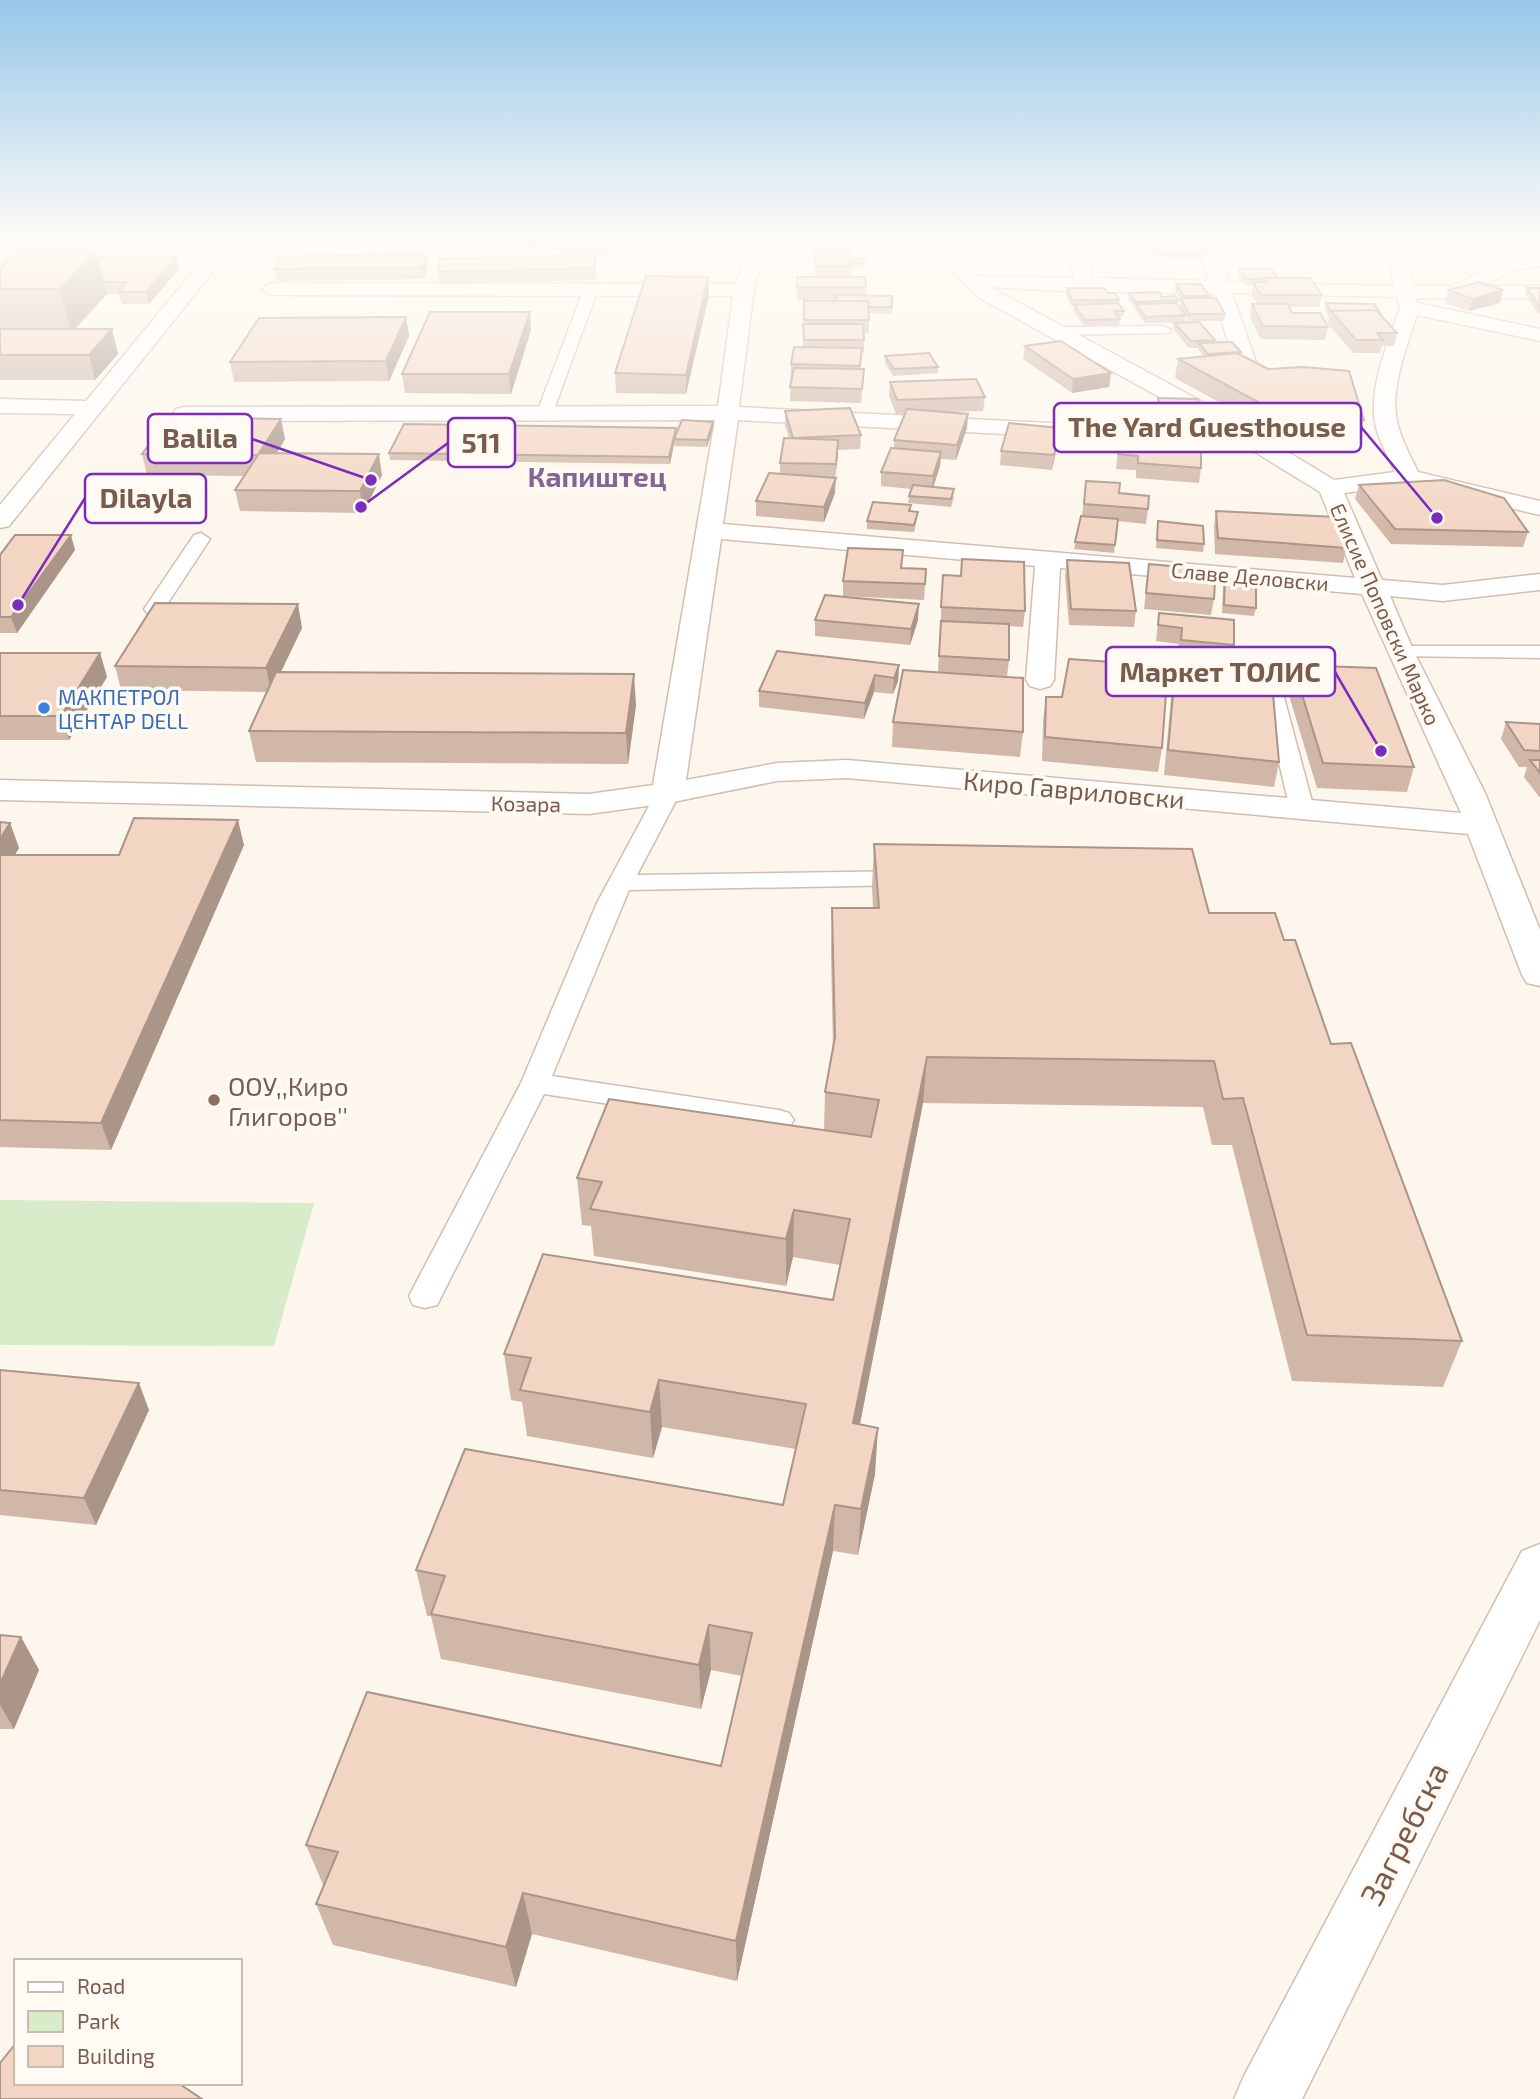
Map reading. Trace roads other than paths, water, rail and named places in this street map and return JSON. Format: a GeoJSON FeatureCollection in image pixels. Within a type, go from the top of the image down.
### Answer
{"type":"FeatureCollection","features":[{"type":"Feature","properties":{"kind":"street"},"geometry":{"type":"LineString","coordinates":[[0,521],[150,337]]}},
{"type":"Feature","properties":{"kind":"street"},"geometry":{"type":"LineString","coordinates":[[668,793],[738,337]]}},
{"type":"Feature","properties":{"kind":"street","name":"Елисие Поповски Марко"},"geometry":{"type":"LineString","coordinates":[[1065,337],[1252,440],[1330,488],[1400,652],[1482,825],[1540,975]]}},
{"type":"Feature","properties":{"kind":"street"},"geometry":{"type":"LineString","coordinates":[[1237,337],[1248,374]]}},
{"type":"Feature","properties":{"kind":"street"},"geometry":{"type":"LineString","coordinates":[[1398,337],[1387,378],[1385,416],[1392,441],[1409,477]]}},
{"type":"Feature","properties":{"kind":"street"},"geometry":{"type":"LineString","coordinates":[[0,406],[92,408]]}},
{"type":"Feature","properties":{"kind":"street"},"geometry":{"type":"LineString","coordinates":[[184,414],[725,413],[1252,440]]}},
{"type":"Feature","properties":{"kind":"street"},"geometry":{"type":"LineString","coordinates":[[1330,488],[1409,477],[1540,508]]}},
{"type":"Feature","properties":{"kind":"street","name":"Славе Деловски"},"geometry":{"type":"LineString","coordinates":[[708,530],[1443,593],[1540,582]]}},
{"type":"Feature","properties":{"kind":"street"},"geometry":{"type":"LineString","coordinates":[[1040,680],[1043,599],[1048,559]]}},
{"type":"Feature","properties":{"kind":"street","name":"Киро Гавриловски"},"geometry":{"type":"LineString","coordinates":[[668,793],[777,772],[848,769],[1482,825]]}},
{"type":"Feature","properties":{"kind":"street","name":"Козара"},"geometry":{"type":"LineString","coordinates":[[0,790],[589,804],[668,793]]}},
{"type":"Feature","properties":{"kind":"street","name":"Загребска"},"geometry":{"type":"LineString","coordinates":[[1267,2099],[1540,1567]]}},
{"type":"Feature","properties":{"kind":"lane"},"geometry":{"type":"LineString","coordinates":[[544,415],[573,337]]}},
{"type":"Feature","properties":{"kind":"lane"},"geometry":{"type":"LineString","coordinates":[[154,609],[201,539]]}},
{"type":"Feature","properties":{"kind":"lane"},"geometry":{"type":"LineString","coordinates":[[1400,652],[1540,652]]}},
{"type":"Feature","properties":{"kind":"lane"},"geometry":{"type":"LineString","coordinates":[[1268,675],[1302,809]]}},
{"type":"Feature","properties":{"kind":"lane"},"geometry":{"type":"LineString","coordinates":[[425,1296],[535,1083],[621,883],[668,793]]}},
{"type":"Feature","properties":{"kind":"lane"},"geometry":{"type":"LineString","coordinates":[[621,883],[936,878]]}},
{"type":"Feature","properties":{"kind":"lane"},"geometry":{"type":"LineString","coordinates":[[535,1083],[779,1120]]}},
{"type":"Feature","properties":{"kind":"place","name":"Balila"},"geometry":{"type":"Point","coordinates":[371,480]}},
{"type":"Feature","properties":{"kind":"place","name":"511"},"geometry":{"type":"Point","coordinates":[361,507]}},
{"type":"Feature","properties":{"kind":"place","name":"The Yard Guesthouse"},"geometry":{"type":"Point","coordinates":[1437,518]}},
{"type":"Feature","properties":{"kind":"place","name":"Dilayla"},"geometry":{"type":"Point","coordinates":[18,605]}},
{"type":"Feature","properties":{"kind":"place","name":"МАКПЕТРОЛ ЦЕНТАР DELL"},"geometry":{"type":"Point","coordinates":[44,708]}},
{"type":"Feature","properties":{"kind":"place","name":"Маркет ТОЛИС"},"geometry":{"type":"Point","coordinates":[1381,751]}},
{"type":"Feature","properties":{"kind":"place","name":"ООУ,,Киро Глигоров''"},"geometry":{"type":"Point","coordinates":[214,1100]}},
{"type":"Feature","properties":{"kind":"district","name":"Капиштец"},"geometry":{"type":"Point","coordinates":[597,476]}}]}
